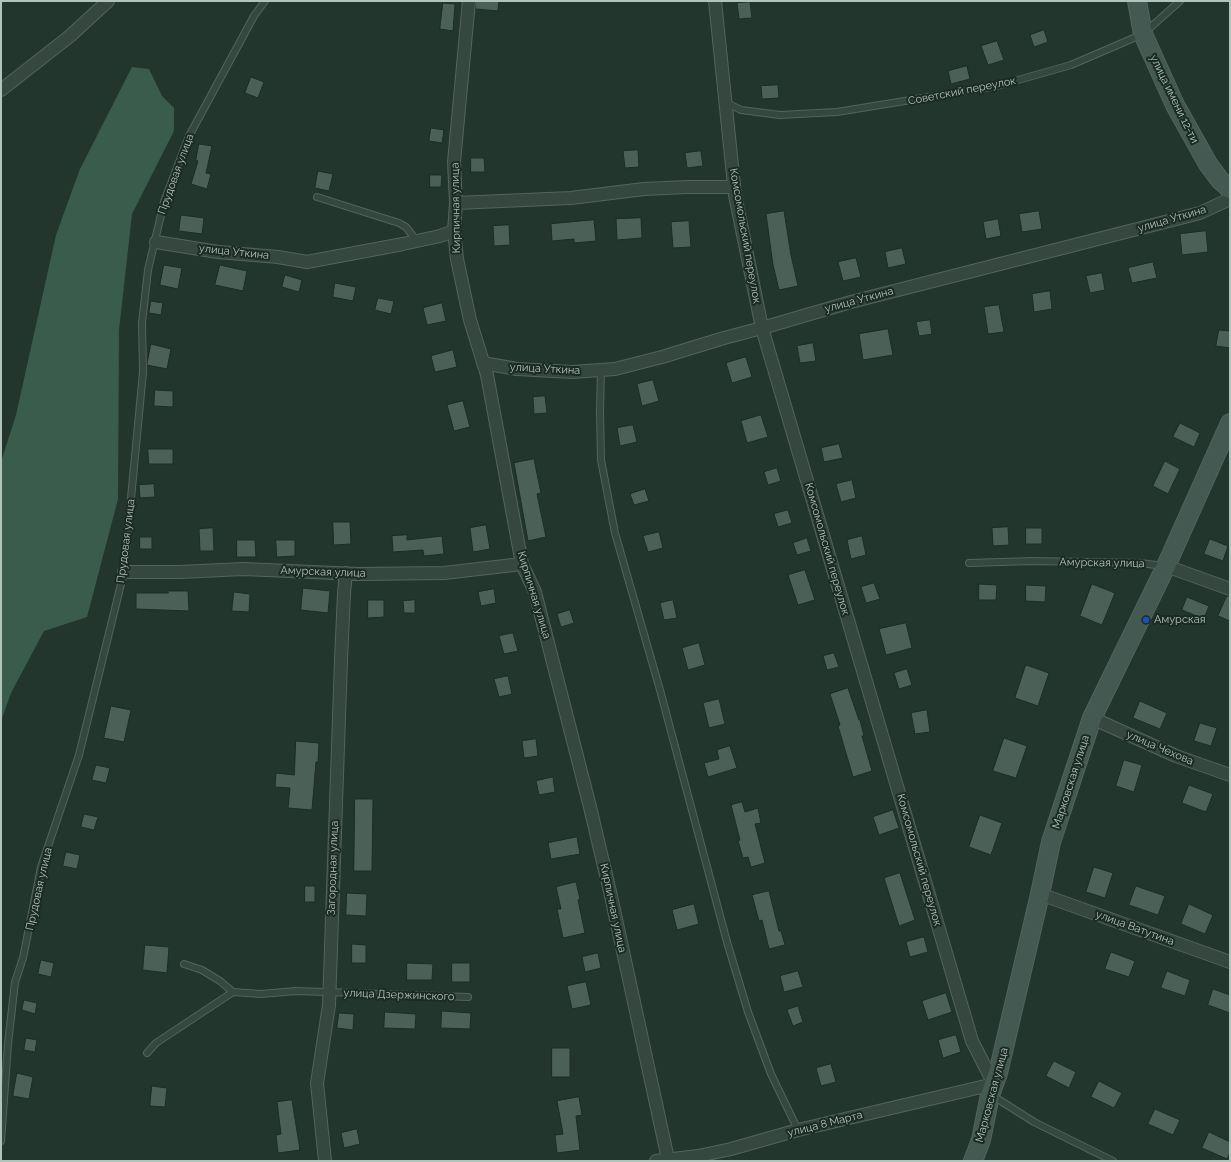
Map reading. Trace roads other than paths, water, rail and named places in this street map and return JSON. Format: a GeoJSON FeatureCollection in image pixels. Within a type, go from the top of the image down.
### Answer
{"type":"FeatureCollection","features":[{"type":"Feature","properties":{"kind":"main road","name":"улица имени 12-ти"},"geometry":{"type":"LineString","coordinates":[[1136,1],[1143,34],[1175,105],[1208,164],[1220,180],[1230,188]]}},
{"type":"Feature","properties":{"kind":"main road","name":"Марковская улица"},"geometry":{"type":"LineString","coordinates":[[973,1161],[981,1140],[992,1089],[1000,1065],[1051,842],[1092,718],[1166,566],[1230,423]]}},
{"type":"Feature","properties":{"kind":"street"},"geometry":{"type":"LineString","coordinates":[[1,90],[70,36],[108,1]]}},
{"type":"Feature","properties":{"kind":"street","name":"Кирпичная улица"},"geometry":{"type":"LineString","coordinates":[[469,1],[454,162],[456,203],[454,230],[457,259],[470,320],[487,375],[522,564],[535,592],[592,814],[611,896],[662,1160]]}},
{"type":"Feature","properties":{"kind":"street","name":"Комсомольский переулок"},"geometry":{"type":"LineString","coordinates":[[715,1],[734,187],[762,328],[972,1041],[992,1089]]}},
{"type":"Feature","properties":{"kind":"street"},"geometry":{"type":"LineString","coordinates":[[456,203],[571,198],[644,189],[734,187]]}},
{"type":"Feature","properties":{"kind":"street","name":"улица Уткина"},"geometry":{"type":"LineString","coordinates":[[483,363],[517,369],[564,372],[615,369],[662,357],[851,302],[1200,213],[1230,199]]}},
{"type":"Feature","properties":{"kind":"street","name":"улица Уткина"},"geometry":{"type":"LineString","coordinates":[[156,242],[218,252],[278,257],[307,262],[440,236],[454,230]]}},
{"type":"Feature","properties":{"kind":"street","name":"Амурская улица"},"geometry":{"type":"LineString","coordinates":[[124,572],[180,572],[243,569],[346,573],[444,573],[522,564]]}},
{"type":"Feature","properties":{"kind":"street","name":"Амурская улица"},"geometry":{"type":"LineString","coordinates":[[1166,566],[1230,589]]}},
{"type":"Feature","properties":{"kind":"street","name":"Загородная улица"},"geometry":{"type":"LineString","coordinates":[[325,1161],[317,1083],[330,993],[341,660],[346,573]]}},
{"type":"Feature","properties":{"kind":"street","name":"улица Чехова"},"geometry":{"type":"LineString","coordinates":[[1092,718],[1176,756],[1230,775]]}},
{"type":"Feature","properties":{"kind":"street","name":"улица Ватутина"},"geometry":{"type":"LineString","coordinates":[[1040,894],[1230,962]]}},
{"type":"Feature","properties":{"kind":"street","name":"улица 8 Марта"},"geometry":{"type":"LineString","coordinates":[[662,1160],[732,1150],[798,1130],[992,1089]]}},
{"type":"Feature","properties":{"kind":"lane","name":"Прудовая улица"},"geometry":{"type":"LineString","coordinates":[[1,1140],[8,1044],[15,982],[23,958],[41,867],[79,755],[124,572],[143,372],[143,316],[148,270],[156,242],[164,202],[189,136],[254,16],[265,1]]}},
{"type":"Feature","properties":{"kind":"lane","name":"Советский переулок"},"geometry":{"type":"LineString","coordinates":[[725,102],[741,110],[780,115],[845,111],[997,86],[1071,65],[1143,34],[1180,1]]}},
{"type":"Feature","properties":{"kind":"lane"},"geometry":{"type":"LineString","coordinates":[[317,197],[399,223],[406,227],[416,240]]}},
{"type":"Feature","properties":{"kind":"lane"},"geometry":{"type":"LineString","coordinates":[[601,370],[601,460],[615,533],[660,690],[727,942],[748,1012],[771,1074],[798,1130]]}},
{"type":"Feature","properties":{"kind":"lane","name":"Амурская улица"},"geometry":{"type":"LineString","coordinates":[[969,563],[1033,561],[1140,563],[1166,566]]}},
{"type":"Feature","properties":{"kind":"lane"},"geometry":{"type":"LineString","coordinates":[[147,1053],[156,1043],[233,992],[220,981],[202,970],[184,964]]}},
{"type":"Feature","properties":{"kind":"lane","name":"улица Дзержинского"},"geometry":{"type":"LineString","coordinates":[[233,992],[261,994],[296,991],[468,997]]}},
{"type":"Feature","properties":{"kind":"lane"},"geometry":{"type":"LineString","coordinates":[[992,1089],[1034,1122],[1113,1161]]}},
{"type":"Feature","properties":{"kind":"place","name":"Амурская"},"geometry":{"type":"Point","coordinates":[1146,620]}}]}
